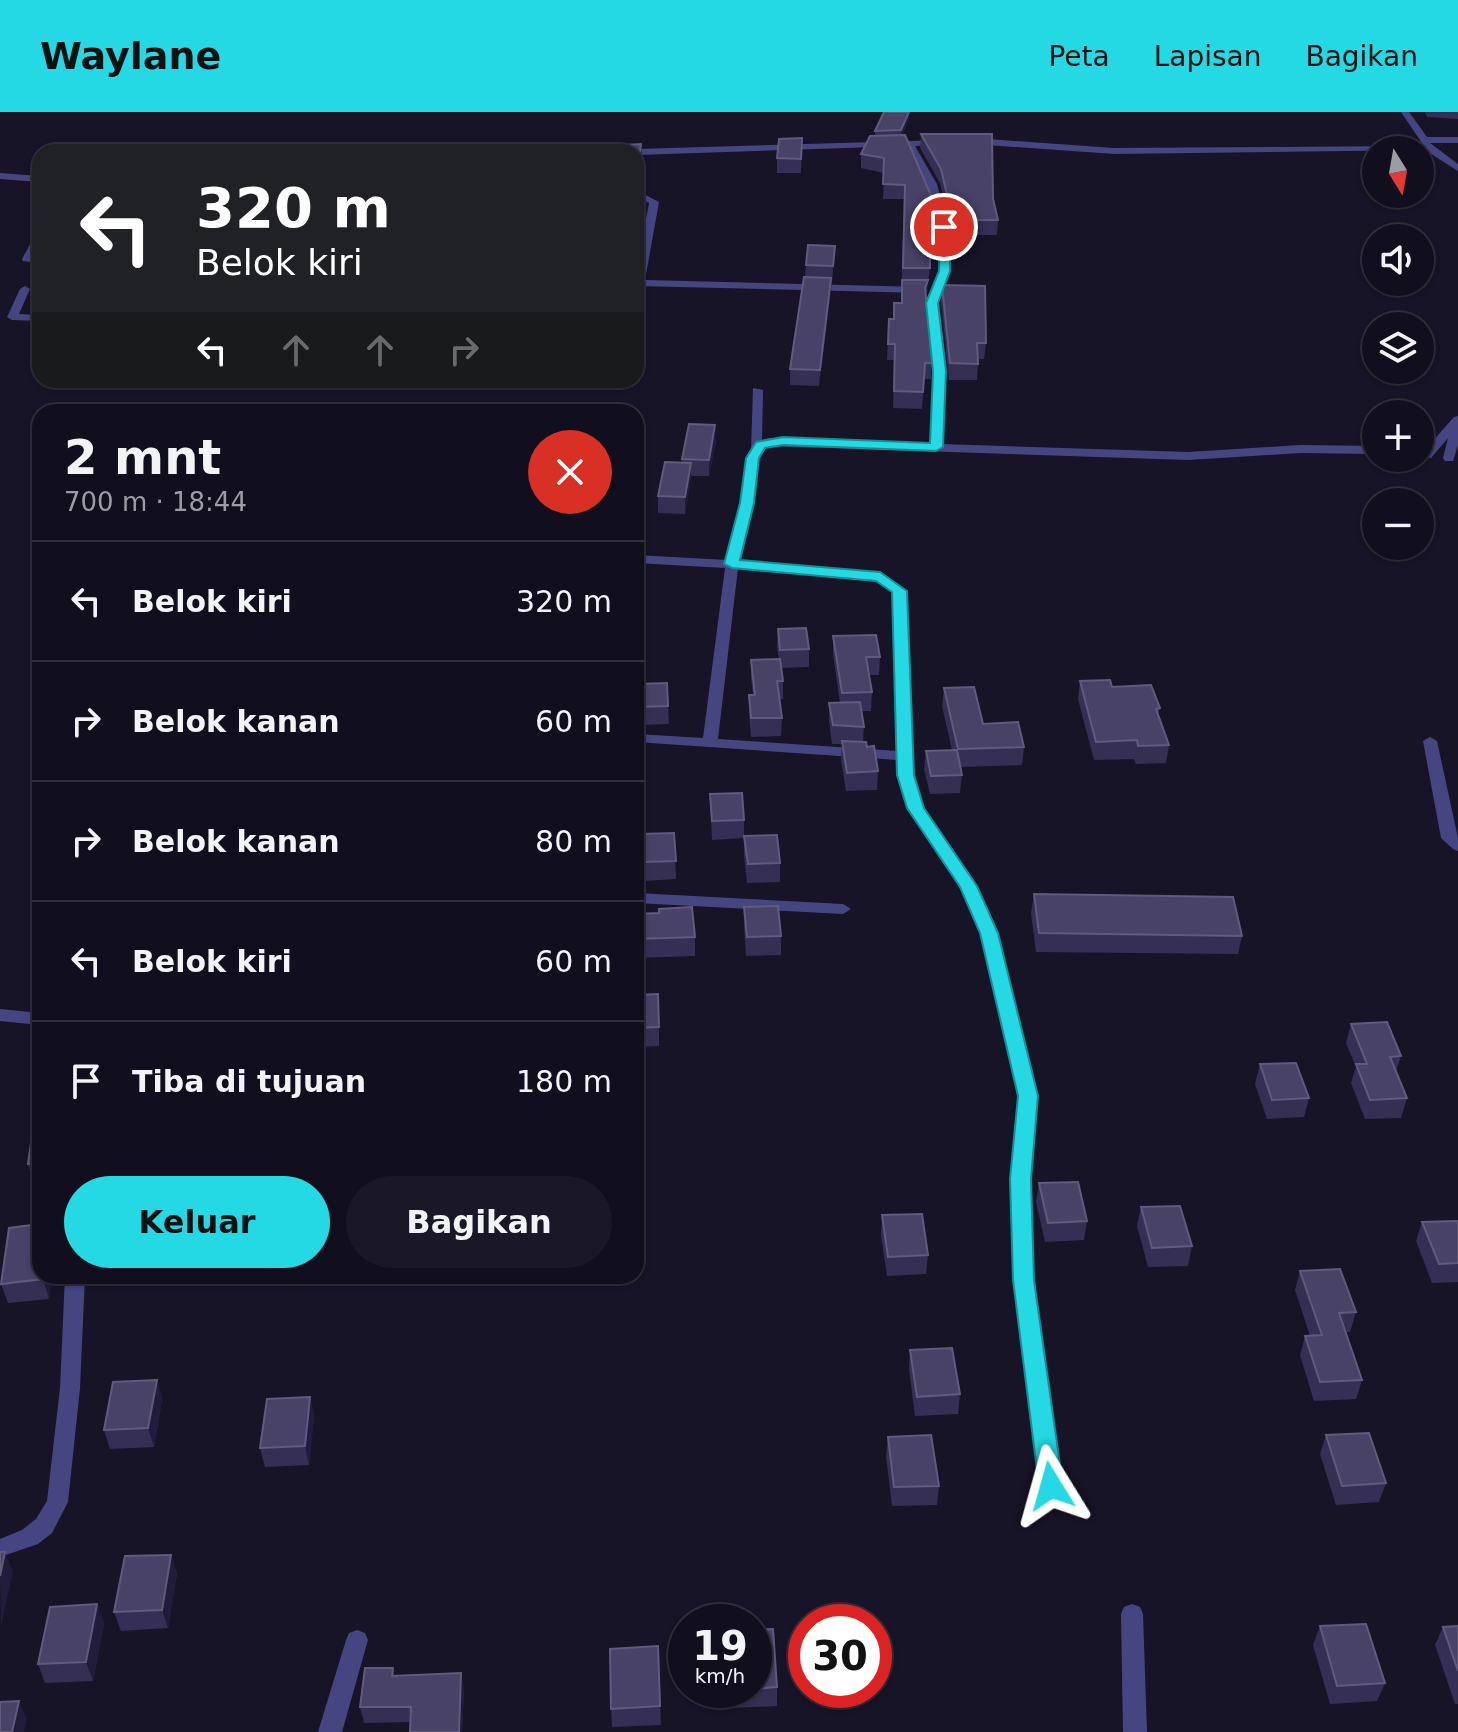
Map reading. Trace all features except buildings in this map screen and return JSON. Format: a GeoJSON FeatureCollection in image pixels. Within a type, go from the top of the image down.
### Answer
{"type":"FeatureCollection","features":[{"type":"Feature","properties":{"kind":"street"},"geometry":{"type":"LineString","coordinates":[[1405,112],[1422,136]]}},
{"type":"Feature","properties":{"kind":"street"},"geometry":{"type":"LineString","coordinates":[[1434,143],[1458,140]]}},
{"type":"Feature","properties":{"kind":"street"},"geometry":{"type":"LineString","coordinates":[[968,141],[1114,151],[1362,145]]}},
{"type":"Feature","properties":{"kind":"street"},"geometry":{"type":"LineString","coordinates":[[644,152],[954,142]]}},
{"type":"Feature","properties":{"kind":"street"},"geometry":{"type":"LineString","coordinates":[[910,144],[932,184],[944,227],[944,271],[931,310],[940,371],[936,447]]}},
{"type":"Feature","properties":{"kind":"street"},"geometry":{"type":"LineString","coordinates":[[1434,149],[1458,168]]}},
{"type":"Feature","properties":{"kind":"street"},"geometry":{"type":"LineString","coordinates":[[0,176],[32,178]]}},
{"type":"Feature","properties":{"kind":"street"},"geometry":{"type":"LineString","coordinates":[[644,197],[654,202],[644,250]]}},
{"type":"Feature","properties":{"kind":"street"},"geometry":{"type":"LineString","coordinates":[[644,284],[937,290]]}},
{"type":"Feature","properties":{"kind":"street"},"geometry":{"type":"LineString","coordinates":[[32,288],[20,288],[12,317],[32,318]]}},
{"type":"Feature","properties":{"kind":"street"},"geometry":{"type":"LineString","coordinates":[[710,743],[732,564],[756,450],[757,390]]}},
{"type":"Feature","properties":{"kind":"street"},"geometry":{"type":"LineString","coordinates":[[1434,444],[1458,419]]}},
{"type":"Feature","properties":{"kind":"street"},"geometry":{"type":"LineString","coordinates":[[1434,456],[1454,459],[1458,419]]}},
{"type":"Feature","properties":{"kind":"street"},"geometry":{"type":"LineString","coordinates":[[756,450],[760,445],[783,441],[1188,456],[1324,448],[1362,449]]}},
{"type":"Feature","properties":{"kind":"street"},"geometry":{"type":"LineString","coordinates":[[644,559],[852,573],[880,577],[895,584],[900,591],[908,784],[916,808],[968,886],[989,933],[1028,1096],[1021,1179],[1024,1280],[1051,1486]]}},
{"type":"Feature","properties":{"kind":"street"},"geometry":{"type":"LineString","coordinates":[[644,739],[905,756]]}},
{"type":"Feature","properties":{"kind":"street"},"geometry":{"type":"LineString","coordinates":[[1430,741],[1449,838],[1458,846]]}},
{"type":"Feature","properties":{"kind":"street"},"geometry":{"type":"LineString","coordinates":[[644,898],[843,909]]}},
{"type":"Feature","properties":{"kind":"street"},"geometry":{"type":"LineString","coordinates":[[0,1015],[32,1018]]}},
{"type":"Feature","properties":{"kind":"street"},"geometry":{"type":"LineString","coordinates":[[0,1548],[30,1537],[44,1526],[57,1502],[70,1388],[75,1284]]}},
{"type":"Feature","properties":{"kind":"street"},"geometry":{"type":"LineString","coordinates":[[1132,1614],[1135,1732]]}},
{"type":"Feature","properties":{"kind":"street"},"geometry":{"type":"LineString","coordinates":[[330,1732],[357,1640]]}},
{"type":"Feature","properties":{"kind":"route"},"geometry":{"type":"LineString","coordinates":[[944,227],[944,271],[931,310],[940,371],[936,447],[783,441],[760,445],[752,458],[747,503],[732,564],[880,577],[895,584],[900,591],[906,775],[910,793],[916,808],[968,886],[989,933],[1028,1096],[1021,1179],[1024,1280],[1051,1486]]}}]}
